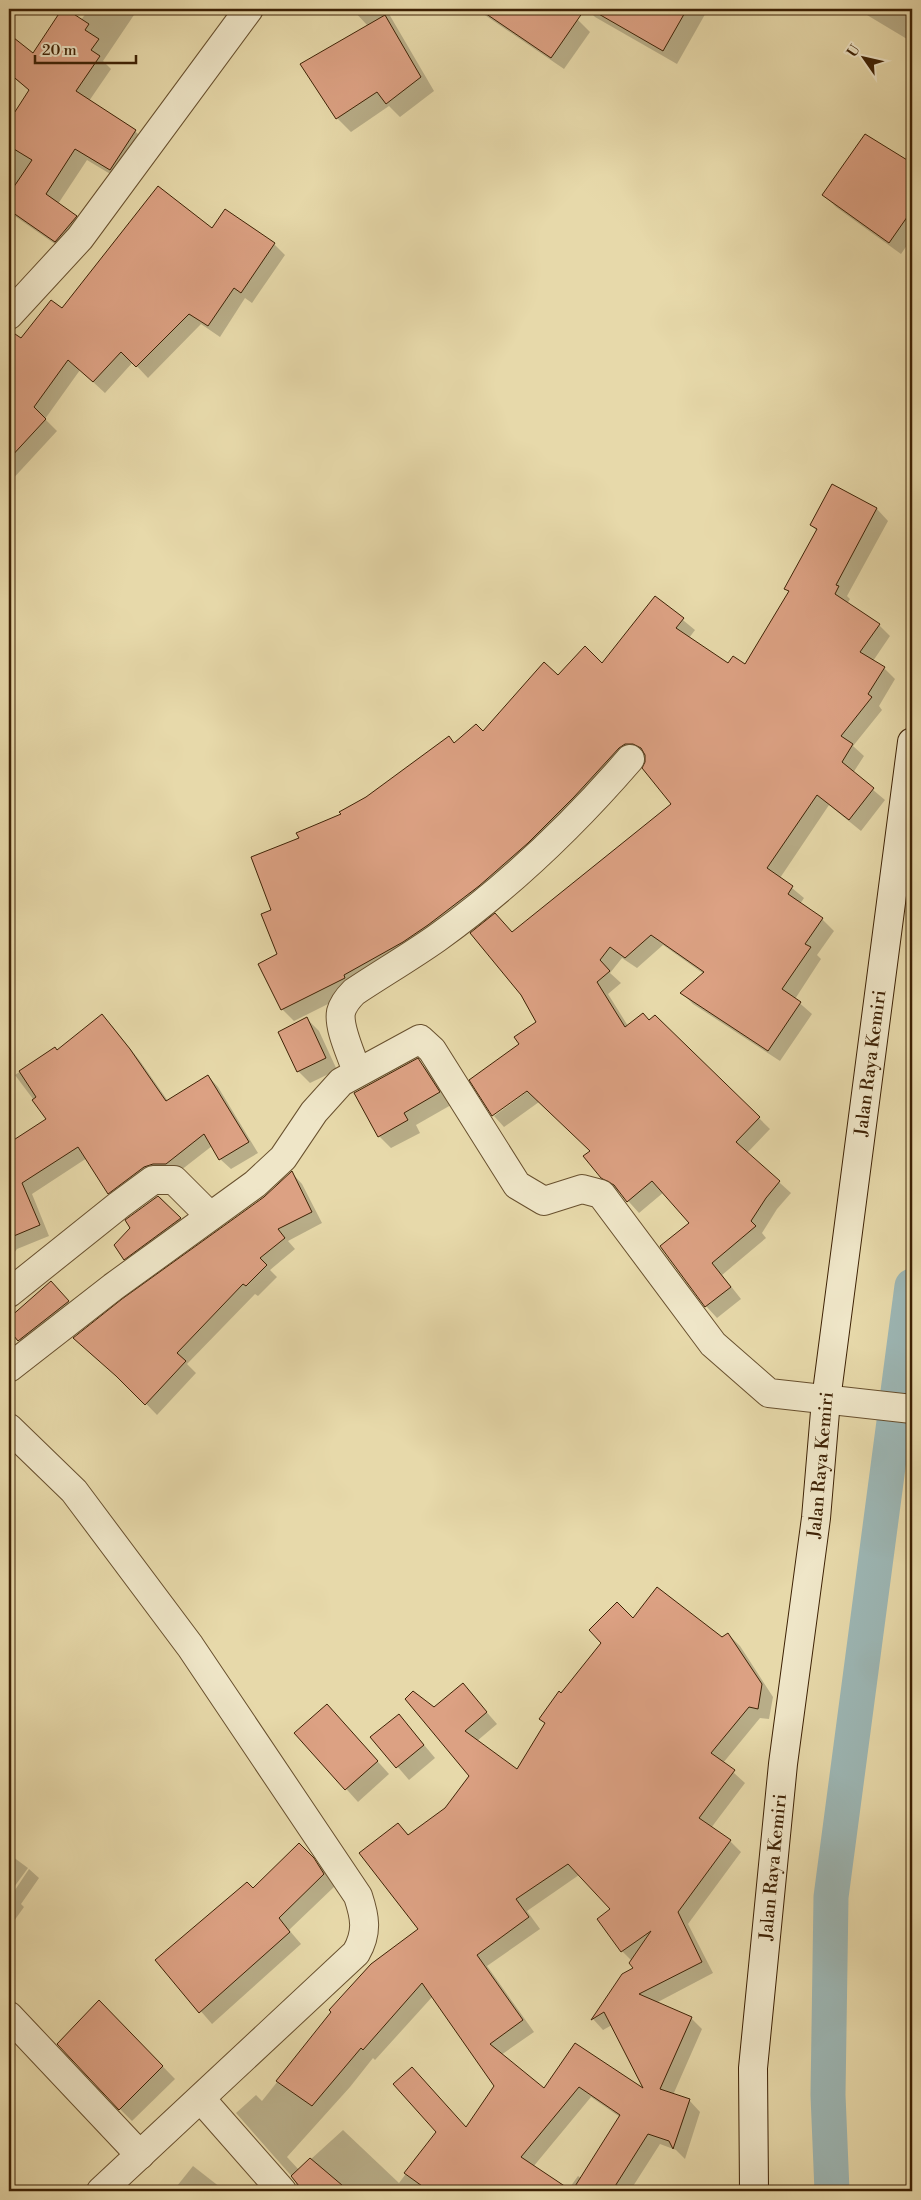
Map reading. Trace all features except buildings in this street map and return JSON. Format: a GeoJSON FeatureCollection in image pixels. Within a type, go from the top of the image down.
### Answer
{"type":"FeatureCollection","features":[{"type":"Feature","properties":{"kind":"street"},"geometry":{"type":"LineString","coordinates":[[9,315],[80,238],[249,9]]}},
{"type":"Feature","properties":{"kind":"street","name":"Jalan Raya Kemiri"},"geometry":{"type":"LineString","coordinates":[[754,2191],[753,2068],[783,1764],[816,1518],[826,1400],[912,742]]}},
{"type":"Feature","properties":{"kind":"street"},"geometry":{"type":"LineString","coordinates":[[357,1072],[341,1024],[341,1012],[345,1003],[354,992],[436,938],[493,895],[564,830],[630,759]]}},
{"type":"Feature","properties":{"kind":"street"},"geometry":{"type":"LineString","coordinates":[[9,1368],[114,1287],[255,1184],[283,1158],[329,1093],[357,1072],[420,1039],[432,1050],[517,1185],[544,1201],[582,1189],[601,1194],[713,1344],[769,1393],[912,1408]]}},
{"type":"Feature","properties":{"kind":"street"},"geometry":{"type":"LineString","coordinates":[[9,1293],[153,1180],[174,1180],[210,1216]]}},
{"type":"Feature","properties":{"kind":"street"},"geometry":{"type":"LineString","coordinates":[[9,1428],[74,1491],[190,1646],[358,1896],[365,1917],[365,1932],[356,1953],[101,2191]]}},
{"type":"Feature","properties":{"kind":"street"},"geometry":{"type":"LineString","coordinates":[[9,2016],[140,2155]]}},
{"type":"Feature","properties":{"kind":"street"},"geometry":{"type":"LineString","coordinates":[[201,2099],[282,2191]]}},
{"type":"Feature","properties":{"kind":"waterway"},"geometry":{"type":"LineString","coordinates":[[832,2191],[828,2095],[831,1897],[912,1286]]}}]}
